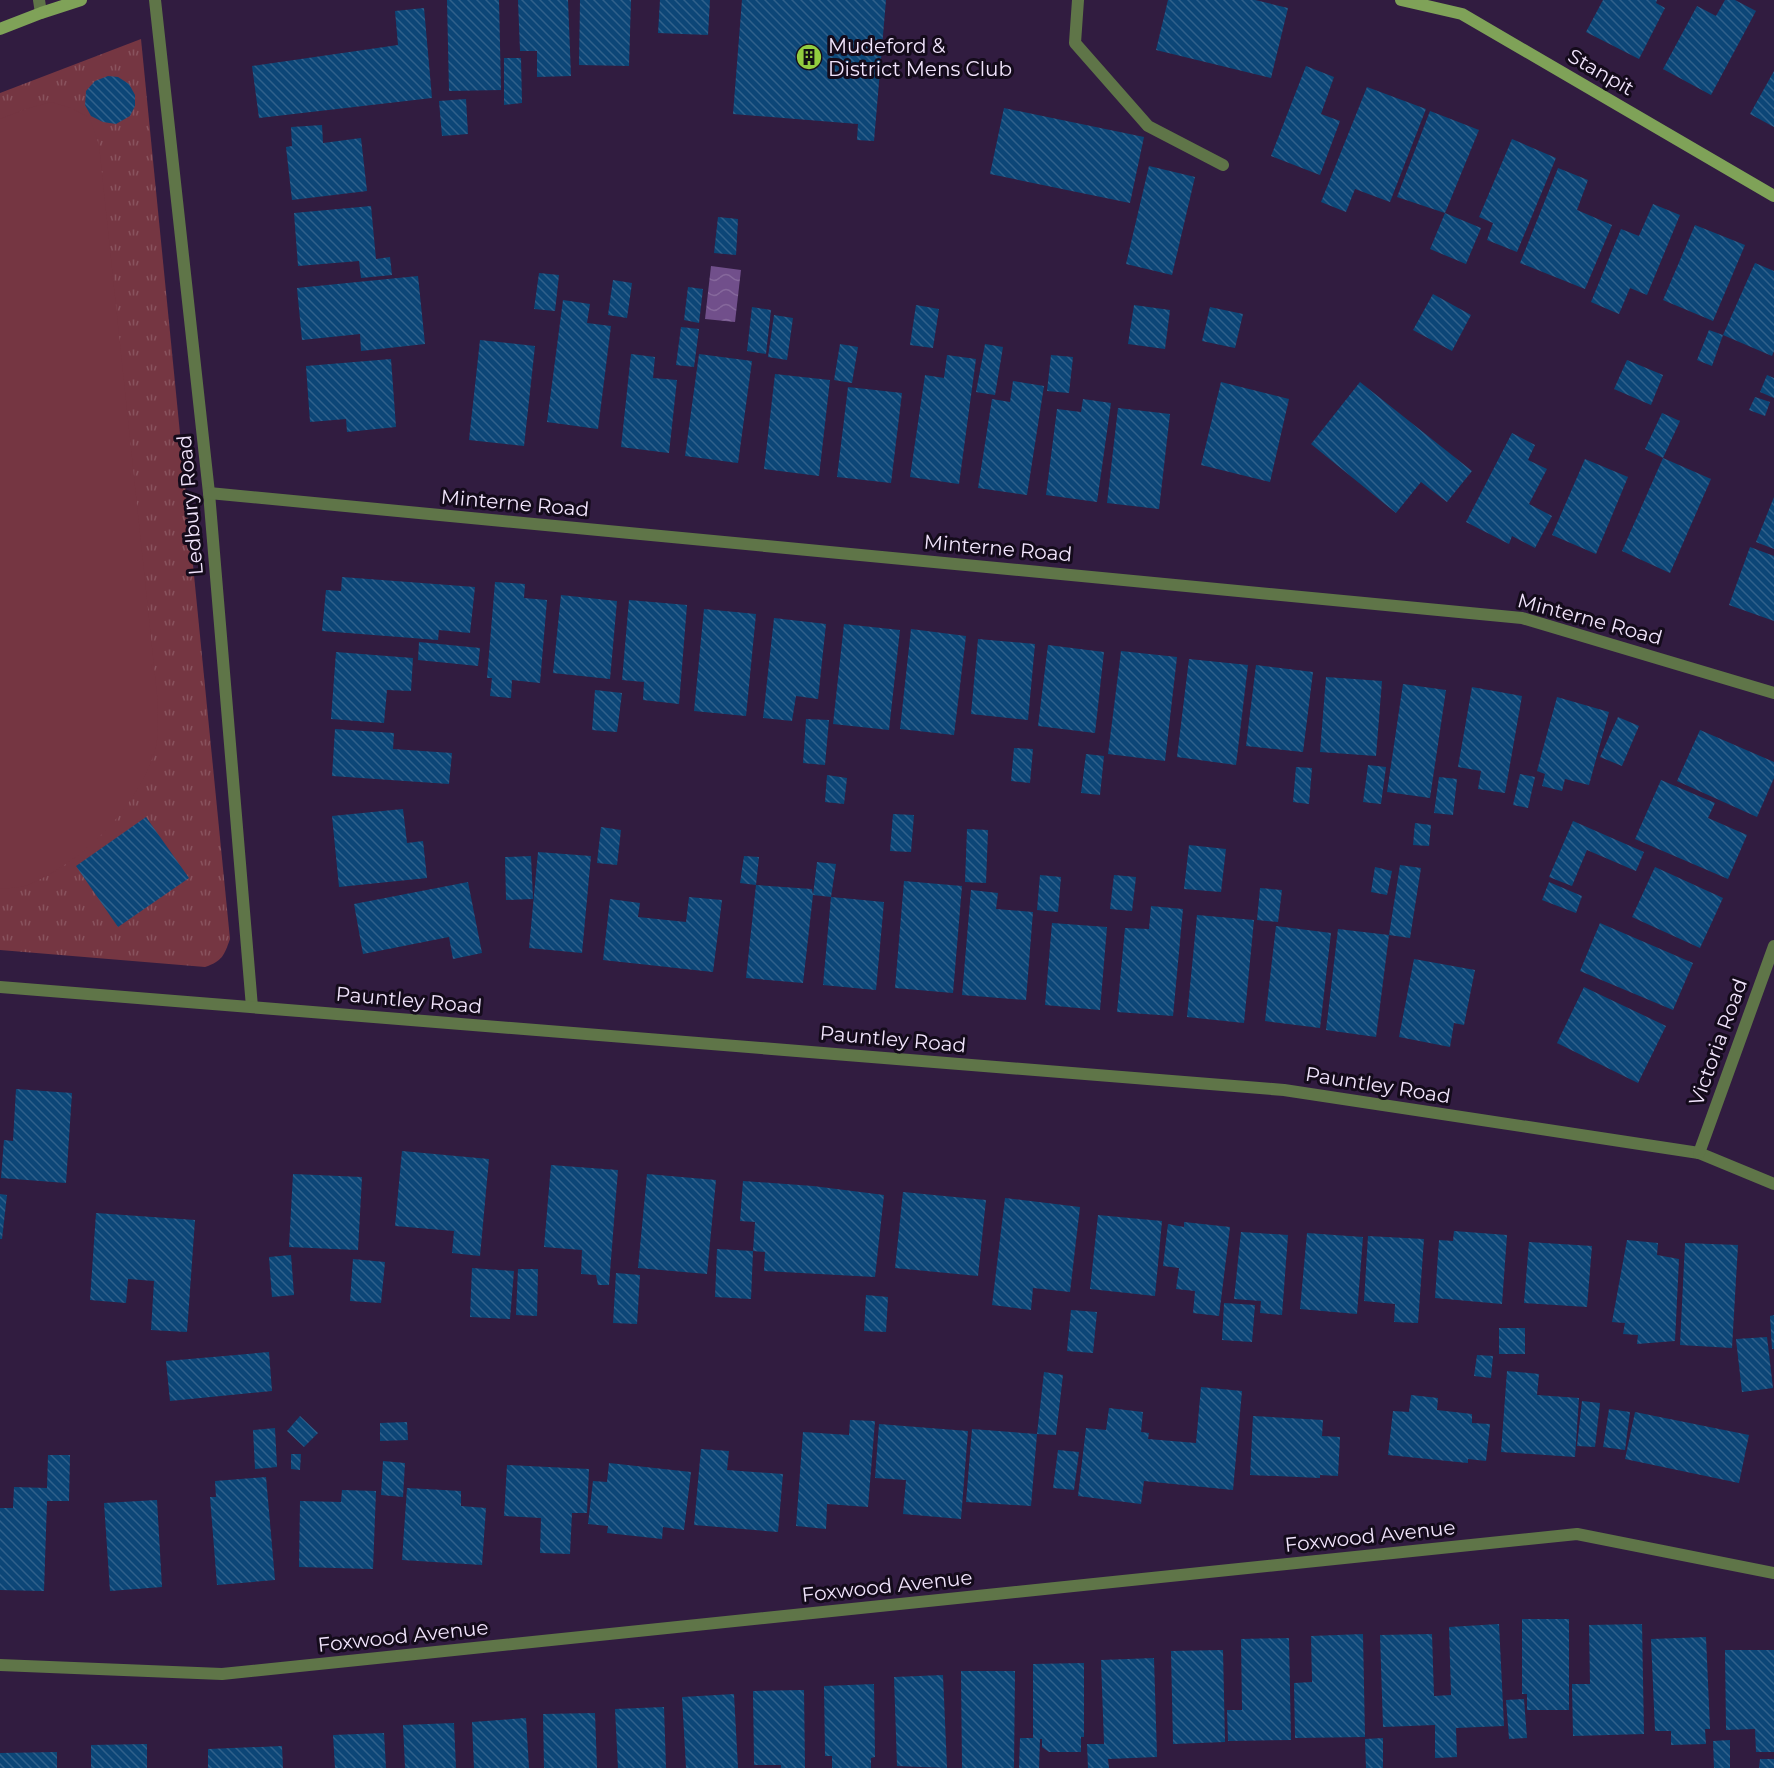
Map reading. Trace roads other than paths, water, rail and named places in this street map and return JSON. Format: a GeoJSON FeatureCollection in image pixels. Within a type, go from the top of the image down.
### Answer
{"type":"FeatureCollection","features":[{"type":"Feature","properties":{"kind":"street"},"geometry":{"type":"LineString","coordinates":[[0,29],[40,6],[81,0]]}},
{"type":"Feature","properties":{"kind":"street","name":"Ledbury Road"},"geometry":{"type":"LineString","coordinates":[[155,0],[209,494],[252,1007]]}},
{"type":"Feature","properties":{"kind":"street"},"geometry":{"type":"LineString","coordinates":[[1078,0],[1076,44],[1148,126],[1223,165]]}},
{"type":"Feature","properties":{"kind":"street","name":"Stanpit"},"geometry":{"type":"LineString","coordinates":[[1401,0],[1462,14],[1774,196]]}},
{"type":"Feature","properties":{"kind":"street","name":"Minterne Road"},"geometry":{"type":"LineString","coordinates":[[209,494],[1522,618],[1774,693]]}},
{"type":"Feature","properties":{"kind":"street","name":"Victoria Road"},"geometry":{"type":"LineString","coordinates":[[1699,1152],[1774,946]]}},
{"type":"Feature","properties":{"kind":"street","name":"Pauntley Road"},"geometry":{"type":"LineString","coordinates":[[0,987],[1284,1090],[1699,1152],[1774,1184]]}},
{"type":"Feature","properties":{"kind":"street","name":"Foxwood Avenue"},"geometry":{"type":"LineString","coordinates":[[0,1665],[222,1674],[1577,1534],[1774,1572]]}},
{"type":"Feature","properties":{"kind":"water"},"geometry":{"type":"Polygon","coordinates":[[[711,266],[741,270],[735,322],[705,319],[711,266]]]}},
{"type":"Feature","properties":{"kind":"place","name":"Mudeford & District Mens Club"},"geometry":{"type":"Point","coordinates":[809,57]}}]}
